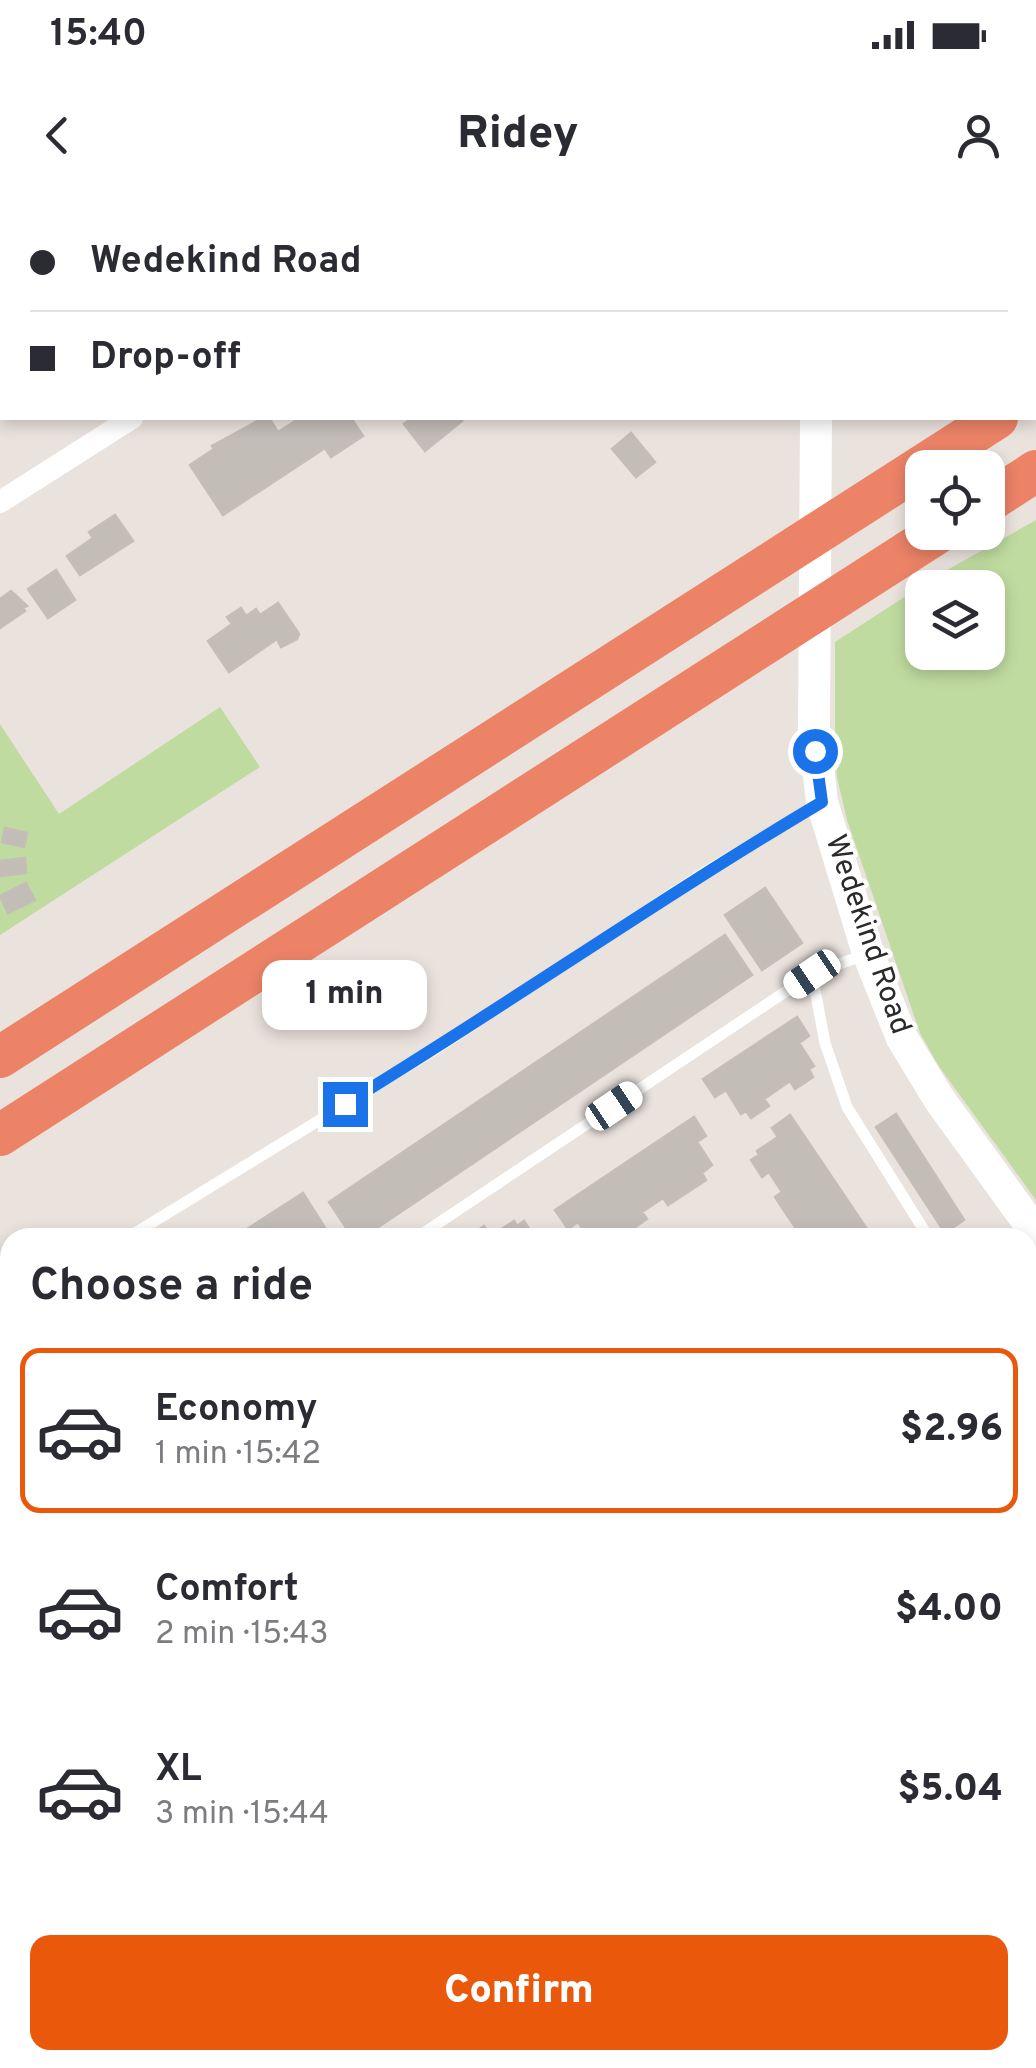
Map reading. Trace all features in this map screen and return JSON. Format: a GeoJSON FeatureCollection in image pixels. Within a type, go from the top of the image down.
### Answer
{"type":"FeatureCollection","features":[{"type":"Feature","properties":{"kind":"highway"},"geometry":{"type":"LineString","coordinates":[[0,1057],[993,420]]}},
{"type":"Feature","properties":{"kind":"highway"},"geometry":{"type":"LineString","coordinates":[[1005,491],[1036,472]]}},
{"type":"Feature","properties":{"kind":"highway"},"geometry":{"type":"LineString","coordinates":[[0,1135],[911,550]]}},
{"type":"Feature","properties":{"kind":"highway"},"geometry":{"type":"LineString","coordinates":[[0,1169],[196,1010]]}},
{"type":"Feature","properties":{"kind":"street"},"geometry":{"type":"LineString","coordinates":[[0,502],[129,420]]}},
{"type":"Feature","properties":{"kind":"street","name":"Wedekind Road"},"geometry":{"type":"LineString","coordinates":[[816,420],[814,730],[822,802],[868,953],[902,1038],[918,1067],[1032,1228]]}},
{"type":"Feature","properties":{"kind":"lane"},"geometry":{"type":"LineString","coordinates":[[144,1228],[438,1047],[703,873],[822,802]]}},
{"type":"Feature","properties":{"kind":"lane"},"geometry":{"type":"LineString","coordinates":[[431,1228],[812,974],[868,953]]}},
{"type":"Feature","properties":{"kind":"lane"},"geometry":{"type":"LineString","coordinates":[[812,974],[825,1043],[847,1107],[923,1228]]}},
{"type":"Feature","properties":{"kind":"green space"},"geometry":{"type":"Polygon","coordinates":[[[1036,520],[1036,1200],[938,1065],[920,1033],[847,820],[837,777],[835,642],[905,597],[905,670],[1005,670],[1005,570],[947,570],[983,550],[1005,550],[1005,537],[1036,520]]]}},
{"type":"Feature","properties":{"kind":"green space"},"geometry":{"type":"Polygon","coordinates":[[[220,707],[260,767],[0,935],[0,724],[59,814],[220,707]]]}},
{"type":"Feature","properties":{"kind":"building"},"geometry":{"type":"Polygon","coordinates":[[[259,420],[270,420],[278,432],[297,420],[352,420],[363,436],[331,457],[325,448],[223,515],[190,465],[214,449],[212,446],[259,420]]]}},
{"type":"Feature","properties":{"kind":"building"},"geometry":{"type":"Polygon","coordinates":[[[409,420],[462,421],[425,451],[404,424],[409,420]]]}},
{"type":"Feature","properties":{"kind":"building"},"geometry":{"type":"Polygon","coordinates":[[[631,433],[655,462],[636,477],[612,449],[631,433]]]}},
{"type":"Feature","properties":{"kind":"building"},"geometry":{"type":"Polygon","coordinates":[[[115,515],[133,541],[80,575],[67,556],[93,538],[89,532],[115,515]]]}},
{"type":"Feature","properties":{"kind":"building"},"geometry":{"type":"Polygon","coordinates":[[[56,570],[75,600],[48,618],[28,589],[56,570]]]}},
{"type":"Feature","properties":{"kind":"building"},"geometry":{"type":"Polygon","coordinates":[[[11,591],[27,606],[0,628],[0,599],[11,591]]]}},
{"type":"Feature","properties":{"kind":"building"},"geometry":{"type":"Polygon","coordinates":[[[278,603],[299,634],[297,639],[281,647],[277,639],[229,672],[208,641],[232,624],[227,617],[241,608],[246,616],[256,609],[260,615],[278,603]]]}},
{"type":"Feature","properties":{"kind":"building"},"geometry":{"type":"Polygon","coordinates":[[[5,828],[27,833],[24,847],[2,842],[5,828]]]}},
{"type":"Feature","properties":{"kind":"building"},"geometry":{"type":"Polygon","coordinates":[[[25,858],[26,873],[0,876],[0,861],[25,858]]]}},
{"type":"Feature","properties":{"kind":"building"},"geometry":{"type":"Polygon","coordinates":[[[26,883],[35,900],[8,913],[0,896],[26,883]]]}},
{"type":"Feature","properties":{"kind":"building"},"geometry":{"type":"Polygon","coordinates":[[[765,888],[802,943],[762,970],[725,915],[765,888]]]}},
{"type":"Feature","properties":{"kind":"building"},"geometry":{"type":"Polygon","coordinates":[[[725,935],[752,975],[377,1228],[346,1228],[329,1202],[725,935]]]}},
{"type":"Feature","properties":{"kind":"building"},"geometry":{"type":"Polygon","coordinates":[[[797,1017],[809,1036],[799,1043],[814,1066],[809,1069],[813,1077],[795,1089],[790,1081],[764,1099],[769,1106],[751,1118],[746,1111],[741,1114],[726,1090],[715,1097],[703,1079],[797,1017]]]}},
{"type":"Feature","properties":{"kind":"building"},"geometry":{"type":"Polygon","coordinates":[[[896,1114],[964,1220],[952,1228],[942,1228],[876,1127],[896,1114]]]}},
{"type":"Feature","properties":{"kind":"building"},"geometry":{"type":"Polygon","coordinates":[[[790,1115],[866,1228],[796,1228],[775,1197],[782,1192],[769,1172],[762,1177],[751,1160],[778,1137],[772,1128],[790,1115]]]}},
{"type":"Feature","properties":{"kind":"building"},"geometry":{"type":"Polygon","coordinates":[[[694,1117],[706,1136],[697,1142],[712,1165],[702,1173],[706,1180],[668,1205],[663,1198],[642,1212],[647,1219],[634,1228],[582,1228],[578,1222],[567,1228],[555,1210],[694,1117]]]}},
{"type":"Feature","properties":{"kind":"building"},"geometry":{"type":"Polygon","coordinates":[[[303,1193],[325,1228],[249,1228],[303,1193]]]}},
{"type":"Feature","properties":{"kind":"building"},"geometry":{"type":"Polygon","coordinates":[[[514,1221],[517,1226],[524,1221],[529,1228],[503,1228],[514,1221]]]}},
{"type":"Feature","properties":{"kind":"route"},"geometry":{"type":"LineString","coordinates":[[345,1104],[703,873],[822,802],[815,751]]}}]}
